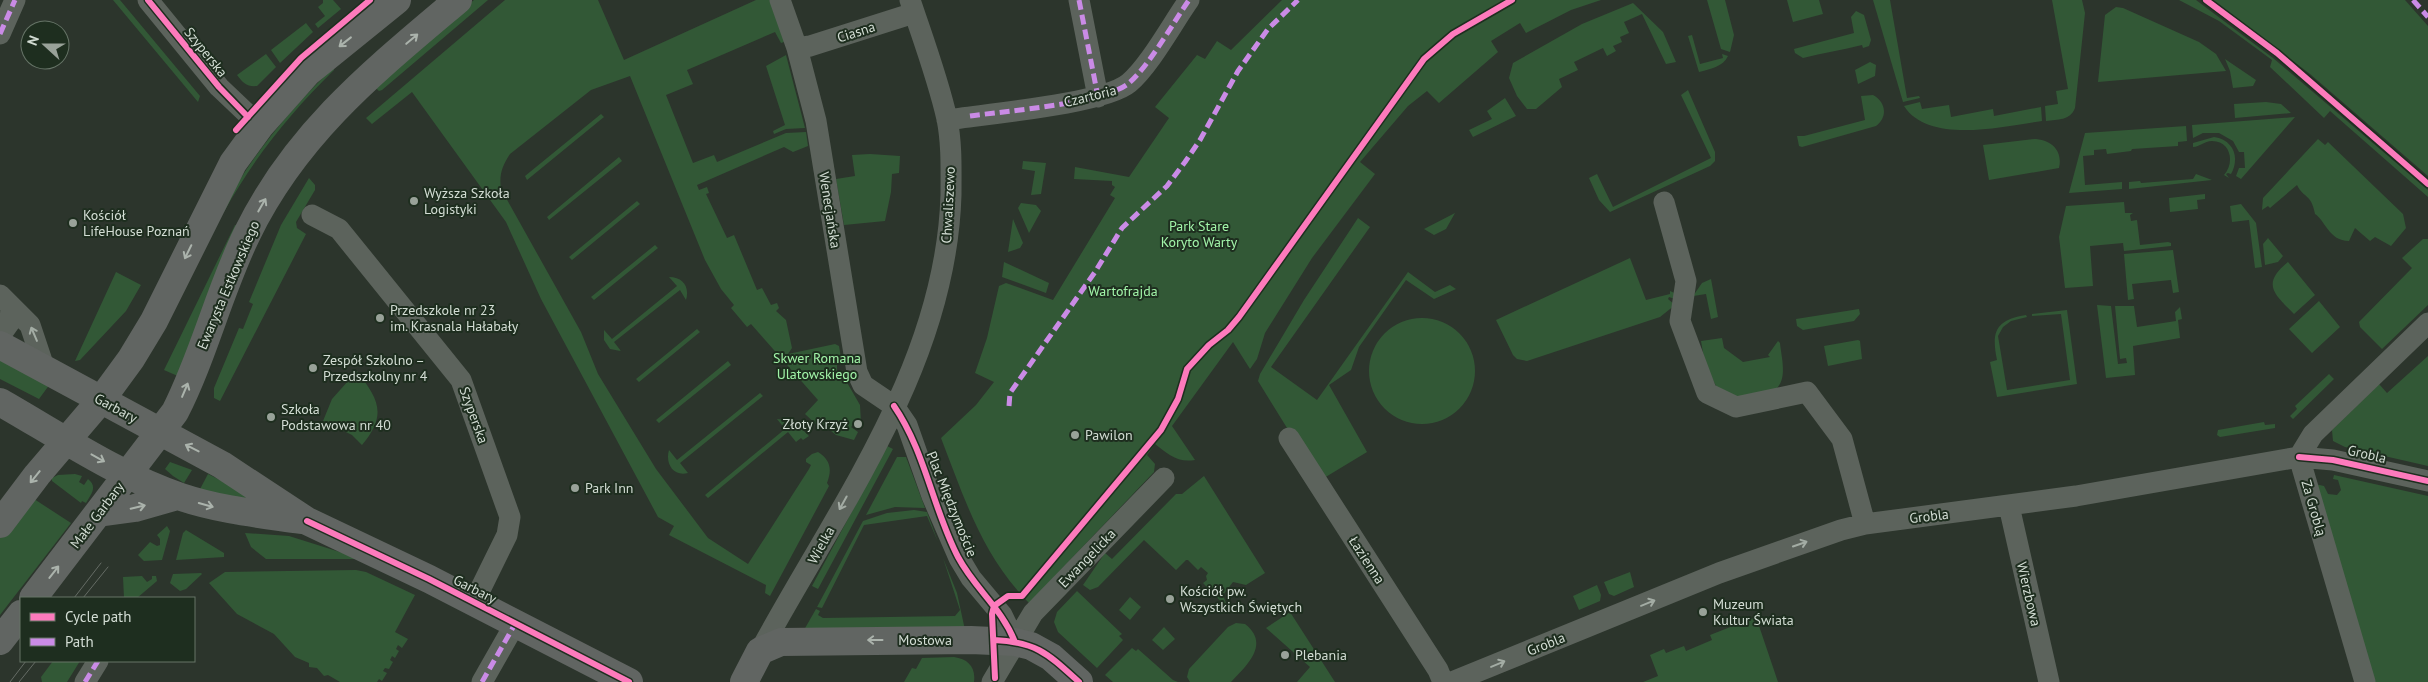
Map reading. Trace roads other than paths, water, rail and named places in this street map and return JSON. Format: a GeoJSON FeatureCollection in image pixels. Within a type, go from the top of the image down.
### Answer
{"type":"FeatureCollection","features":[{"type":"Feature","properties":{"kind":"street"},"geometry":{"type":"LineString","coordinates":[[0,34],[14,0]]}},
{"type":"Feature","properties":{"kind":"street","name":"Szyperska"},"geometry":{"type":"LineString","coordinates":[[148,0],[219,87],[260,126]]}},
{"type":"Feature","properties":{"kind":"street"},"geometry":{"type":"LineString","coordinates":[[0,524],[37,475],[101,400],[126,367],[154,320],[233,164],[260,126],[308,72],[397,0]]}},
{"type":"Feature","properties":{"kind":"street","name":"Ewarysta Estkowskiego"},"geometry":{"type":"LineString","coordinates":[[161,432],[175,412],[186,388],[239,252],[258,214],[281,176],[348,96],[458,0]]}},
{"type":"Feature","properties":{"kind":"street","name":"Wenecjańska"},"geometry":{"type":"LineString","coordinates":[[780,0],[796,48],[816,121],[853,360],[863,385],[894,406]]}},
{"type":"Feature","properties":{"kind":"street"},"geometry":{"type":"LineString","coordinates":[[1078,0],[1098,97]]}},
{"type":"Feature","properties":{"kind":"street","name":"Czartoria"},"geometry":{"type":"LineString","coordinates":[[947,120],[1098,97],[1116,92],[1137,76],[1189,0]]}},
{"type":"Feature","properties":{"kind":"street","name":"Ciasna"},"geometry":{"type":"LineString","coordinates":[[796,48],[810,46],[912,7]]}},
{"type":"Feature","properties":{"kind":"street","name":"Chwaliszewo"},"geometry":{"type":"LineString","coordinates":[[894,406],[911,371],[942,276],[950,198],[950,143],[947,120],[912,7]]}},
{"type":"Feature","properties":{"kind":"street"},"geometry":{"type":"LineString","coordinates":[[1664,202],[1686,281],[1680,321],[1707,393],[1736,407],[1807,392],[1842,439],[1865,524]]}},
{"type":"Feature","properties":{"kind":"street","name":"Szyperska"},"geometry":{"type":"LineString","coordinates":[[312,215],[339,229],[461,380],[506,505],[510,523],[507,535],[474,602]]}},
{"type":"Feature","properties":{"kind":"street"},"geometry":{"type":"LineString","coordinates":[[0,336],[10,322],[5,300]]}},
{"type":"Feature","properties":{"kind":"street"},"geometry":{"type":"LineString","coordinates":[[5,300],[30,325],[45,370]]}},
{"type":"Feature","properties":{"kind":"street"},"geometry":{"type":"LineString","coordinates":[[2299,457],[2313,434],[2428,322]]}},
{"type":"Feature","properties":{"kind":"street","name":"Garbary"},"geometry":{"type":"LineString","coordinates":[[0,345],[222,465],[307,521],[474,602],[629,682]]}},
{"type":"Feature","properties":{"kind":"street","name":"Garbary"},"geometry":{"type":"LineString","coordinates":[[0,402],[129,474],[177,496],[220,508],[307,521]]}},
{"type":"Feature","properties":{"kind":"street","name":"Wielka"},"geometry":{"type":"LineString","coordinates":[[744,682],[867,460],[894,406]]}},
{"type":"Feature","properties":{"kind":"street","name":"Plac Międzymoście"},"geometry":{"type":"LineString","coordinates":[[894,406],[907,424],[932,496],[959,558],[971,578],[1008,624],[1015,642]]}},
{"type":"Feature","properties":{"kind":"street","name":"Małe Garbary"},"geometry":{"type":"LineString","coordinates":[[34,597],[161,432]]}},
{"type":"Feature","properties":{"kind":"street","name":"Łazienna"},"geometry":{"type":"LineString","coordinates":[[1289,438],[1438,670],[1443,682]]}},
{"type":"Feature","properties":{"kind":"street","name":"Grobla"},"geometry":{"type":"LineString","coordinates":[[1452,682],[1719,574],[1841,530],[1865,524],[2009,506],[2299,457],[2333,460],[2428,481]]}},
{"type":"Feature","properties":{"kind":"street","name":"Za Groblą"},"geometry":{"type":"LineString","coordinates":[[2299,457],[2365,682]]}},
{"type":"Feature","properties":{"kind":"street","name":"Ewangelicka"},"geometry":{"type":"LineString","coordinates":[[992,682],[1033,613],[1164,478]]}},
{"type":"Feature","properties":{"kind":"street"},"geometry":{"type":"LineString","coordinates":[[98,513],[135,508],[177,496]]}},
{"type":"Feature","properties":{"kind":"street","name":"Wierzbowa"},"geometry":{"type":"LineString","coordinates":[[2009,506],[2049,682]]}},
{"type":"Feature","properties":{"kind":"street"},"geometry":{"type":"LineString","coordinates":[[0,641],[20,615]]}},
{"type":"Feature","properties":{"kind":"street"},"geometry":{"type":"LineString","coordinates":[[482,682],[515,624]]}},
{"type":"Feature","properties":{"kind":"street","name":"Mostowa"},"geometry":{"type":"LineString","coordinates":[[760,651],[770,645],[794,641],[971,640],[1015,642],[1032,646],[1051,657],[1079,682]]}},
{"type":"Feature","properties":{"kind":"street"},"geometry":{"type":"LineString","coordinates":[[85,682],[97,662]]}},
{"type":"Feature","properties":{"kind":"tram line"},"geometry":{"type":"LineString","coordinates":[[75,597],[101,563]]}},
{"type":"Feature","properties":{"kind":"tram line"},"geometry":{"type":"LineString","coordinates":[[84,597],[108,567]]}},
{"type":"Feature","properties":{"kind":"tram line"},"geometry":{"type":"LineString","coordinates":[[10,682],[25,662]]}},
{"type":"Feature","properties":{"kind":"tram line"},"geometry":{"type":"LineString","coordinates":[[19,682],[35,662]]}},
{"type":"Feature","properties":{"kind":"place","name":"Wyższa Szkoła Logistyki"},"geometry":{"type":"Point","coordinates":[414,201]}},
{"type":"Feature","properties":{"kind":"place","name":"Kościół LifeHouse Poznań"},"geometry":{"type":"Point","coordinates":[73,223]}},
{"type":"Feature","properties":{"kind":"place","name":"Przedszkole nr 23 im. Krasnala Hałabały"},"geometry":{"type":"Point","coordinates":[380,318]}},
{"type":"Feature","properties":{"kind":"place","name":"Zespół Szkolno – Przedszkolny nr 4"},"geometry":{"type":"Point","coordinates":[313,368]}},
{"type":"Feature","properties":{"kind":"place","name":"Szkoła Podstawowa nr 40"},"geometry":{"type":"Point","coordinates":[271,417]}},
{"type":"Feature","properties":{"kind":"place","name":"Złoty Krzyż"},"geometry":{"type":"Point","coordinates":[858,424]}},
{"type":"Feature","properties":{"kind":"place","name":"Pawilon"},"geometry":{"type":"Point","coordinates":[1075,435]}},
{"type":"Feature","properties":{"kind":"place","name":"Park Inn"},"geometry":{"type":"Point","coordinates":[575,488]}},
{"type":"Feature","properties":{"kind":"place","name":"Kościół pw. Wszystkich Świętych"},"geometry":{"type":"Point","coordinates":[1170,599]}},
{"type":"Feature","properties":{"kind":"place","name":"Muzeum Kultur Świata"},"geometry":{"type":"Point","coordinates":[1703,612]}},
{"type":"Feature","properties":{"kind":"place","name":"Plebania"},"geometry":{"type":"Point","coordinates":[1285,655]}},
{"type":"Feature","properties":{"kind":"park label","name":"Park Stare Koryto Warty"},"geometry":{"type":"Point","coordinates":[1199,234]}},
{"type":"Feature","properties":{"kind":"park label","name":"Wartofrajda"},"geometry":{"type":"Point","coordinates":[1123,291]}},
{"type":"Feature","properties":{"kind":"park label","name":"Skwer Romana Ulatowskiego"},"geometry":{"type":"Point","coordinates":[817,366]}}]}
